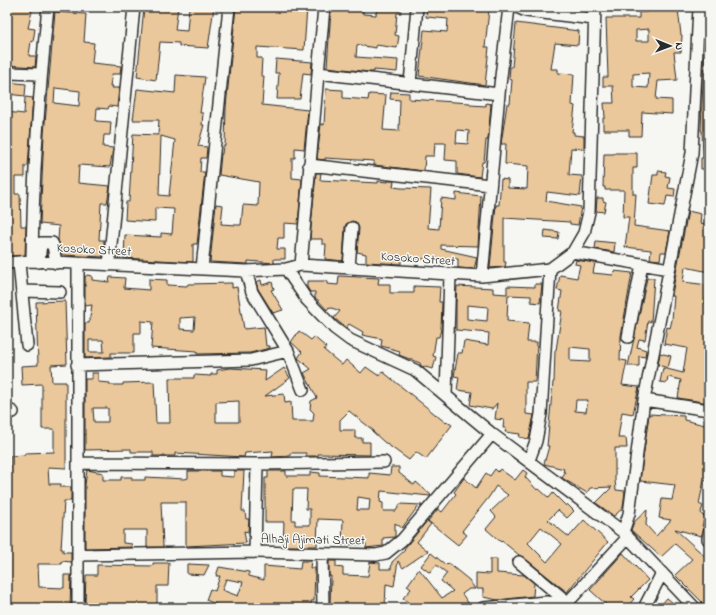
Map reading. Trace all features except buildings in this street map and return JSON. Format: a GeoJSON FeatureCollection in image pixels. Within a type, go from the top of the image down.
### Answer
{"type":"FeatureCollection","features":[{"type":"Feature","properties":{"kind":"street"},"geometry":{"type":"LineString","coordinates":[[36,262],[32,204],[40,74],[48,7]]}},
{"type":"Feature","properties":{"kind":"street"},"geometry":{"type":"LineString","coordinates":[[109,265],[134,7]]}},
{"type":"Feature","properties":{"kind":"street"},"geometry":{"type":"LineString","coordinates":[[202,268],[229,7]]}},
{"type":"Feature","properties":{"kind":"street"},"geometry":{"type":"LineString","coordinates":[[301,265],[324,7]]}},
{"type":"Feature","properties":{"kind":"street"},"geometry":{"type":"LineString","coordinates":[[410,83],[417,7]]}},
{"type":"Feature","properties":{"kind":"street"},"geometry":{"type":"LineString","coordinates":[[482,276],[498,94],[509,7]]}},
{"type":"Feature","properties":{"kind":"street"},"geometry":{"type":"LineString","coordinates":[[517,7],[526,12],[594,19]]}},
{"type":"Feature","properties":{"kind":"street"},"geometry":{"type":"LineString","coordinates":[[529,460],[536,441],[541,414],[550,269],[572,252],[584,233],[589,212],[595,7]]}},
{"type":"Feature","properties":{"kind":"street"},"geometry":{"type":"LineString","coordinates":[[483,608],[570,600],[625,535],[644,400],[692,152],[699,7]]}},
{"type":"Feature","properties":{"kind":"street"},"geometry":{"type":"LineString","coordinates":[[7,73],[40,74]]}},
{"type":"Feature","properties":{"kind":"street"},"geometry":{"type":"LineString","coordinates":[[318,73],[498,94]]}},
{"type":"Feature","properties":{"kind":"street"},"geometry":{"type":"LineString","coordinates":[[309,165],[490,185]]}},
{"type":"Feature","properties":{"kind":"street"},"geometry":{"type":"LineString","coordinates":[[349,268],[352,228]]}},
{"type":"Feature","properties":{"kind":"street"},"geometry":{"type":"LineString","coordinates":[[36,262],[41,243],[50,243],[54,245],[56,263]]}},
{"type":"Feature","properties":{"kind":"street"},"geometry":{"type":"LineString","coordinates":[[572,252],[669,269]]}},
{"type":"Feature","properties":{"kind":"street","name":"Kosoko Street"},"geometry":{"type":"LineString","coordinates":[[7,263],[36,262],[246,271],[286,269],[301,265],[482,276],[550,269]]}},
{"type":"Feature","properties":{"kind":"street"},"geometry":{"type":"LineString","coordinates":[[19,263],[26,345]]}},
{"type":"Feature","properties":{"kind":"street"},"geometry":{"type":"LineString","coordinates":[[78,264],[78,608]]}},
{"type":"Feature","properties":{"kind":"street"},"geometry":{"type":"LineString","coordinates":[[628,337],[642,264]]}},
{"type":"Feature","properties":{"kind":"street"},"geometry":{"type":"LineString","coordinates":[[286,269],[307,300],[334,328],[350,340],[415,370],[446,394],[492,434],[529,460],[625,535],[695,608]]}},
{"type":"Feature","properties":{"kind":"street"},"geometry":{"type":"LineString","coordinates":[[246,271],[252,292],[288,351],[303,390]]}},
{"type":"Feature","properties":{"kind":"street"},"geometry":{"type":"LineString","coordinates":[[446,394],[450,275]]}},
{"type":"Feature","properties":{"kind":"street"},"geometry":{"type":"LineString","coordinates":[[22,291],[60,292]]}},
{"type":"Feature","properties":{"kind":"street"},"geometry":{"type":"LineString","coordinates":[[77,365],[250,360],[288,351]]}},
{"type":"Feature","properties":{"kind":"street"},"geometry":{"type":"LineString","coordinates":[[644,400],[709,410]]}},
{"type":"Feature","properties":{"kind":"street","name":"Alhaji Ajimati Street"},"geometry":{"type":"LineString","coordinates":[[79,555],[255,552],[376,555],[386,553],[402,540],[492,434]]}},
{"type":"Feature","properties":{"kind":"street"},"geometry":{"type":"LineString","coordinates":[[79,463],[257,464],[384,462]]}},
{"type":"Feature","properties":{"kind":"street"},"geometry":{"type":"LineString","coordinates":[[255,552],[257,464]]}},
{"type":"Feature","properties":{"kind":"street"},"geometry":{"type":"LineString","coordinates":[[322,554],[323,608]]}},
{"type":"Feature","properties":{"kind":"street"},"geometry":{"type":"LineString","coordinates":[[519,562],[566,601]]}},
{"type":"Feature","properties":{"kind":"street"},"geometry":{"type":"LineString","coordinates":[[644,608],[662,573]]}}]}
